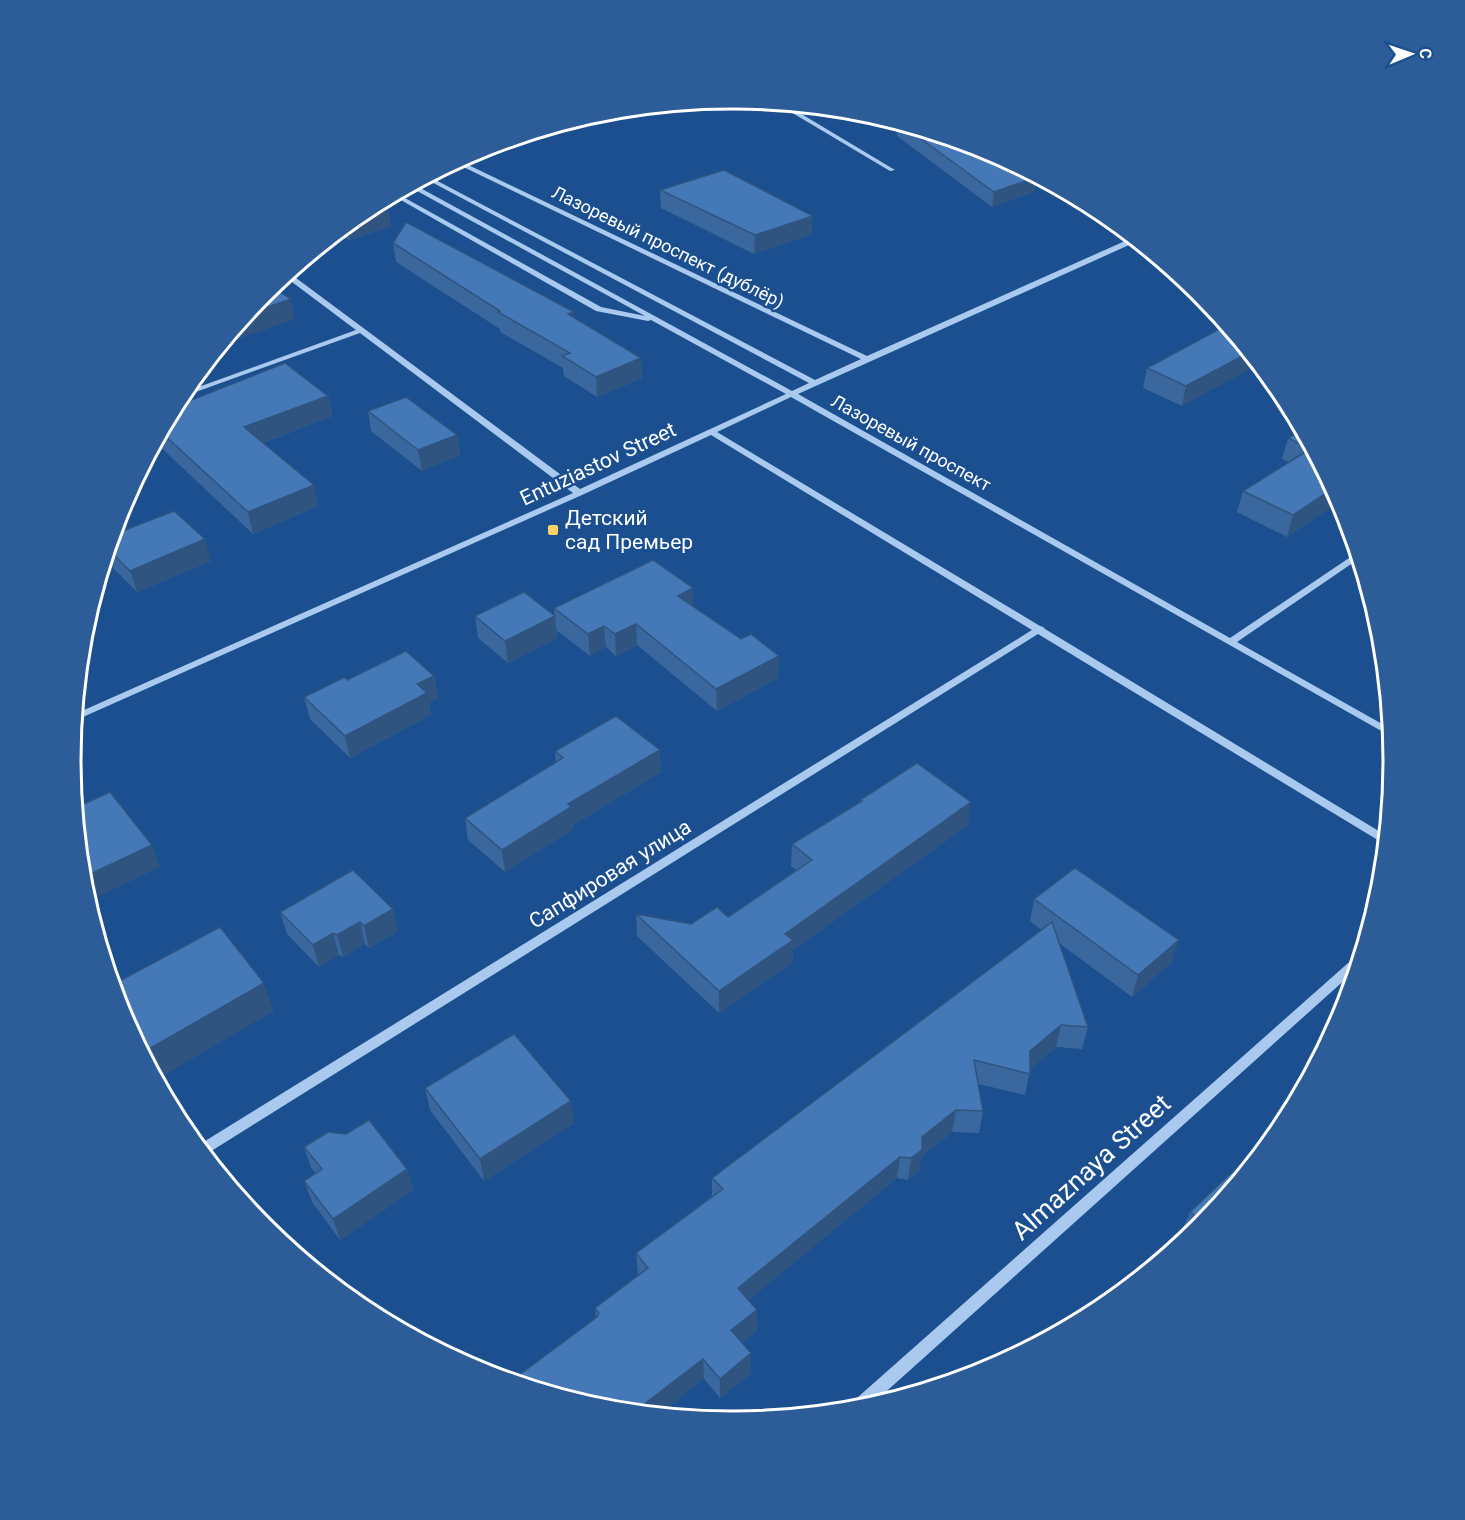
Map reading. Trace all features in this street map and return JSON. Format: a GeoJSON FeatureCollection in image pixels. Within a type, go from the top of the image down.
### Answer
{"type":"FeatureCollection","features":[{"type":"Feature","properties":{"kind":"street"},"geometry":{"type":"LineString","coordinates":[[793,112],[892,170]]}},
{"type":"Feature","properties":{"kind":"street","name":"Лазоревый проспект (дублёр)"},"geometry":{"type":"LineString","coordinates":[[466,166],[867,359]]}},
{"type":"Feature","properties":{"kind":"street","name":"Лазоревый проспект"},"geometry":{"type":"LineString","coordinates":[[434,181],[815,383]]}},
{"type":"Feature","properties":{"kind":"street","name":"Лазоревый проспект"},"geometry":{"type":"LineString","coordinates":[[419,190],[661,322],[1383,729]]}},
{"type":"Feature","properties":{"kind":"street"},"geometry":{"type":"LineString","coordinates":[[402,199],[599,309],[661,322]]}},
{"type":"Feature","properties":{"kind":"street","name":"Entuziastov Street"},"geometry":{"type":"LineString","coordinates":[[82,715],[579,494],[867,359],[1128,242]]}},
{"type":"Feature","properties":{"kind":"street"},"geometry":{"type":"LineString","coordinates":[[293,279],[579,494]]}},
{"type":"Feature","properties":{"kind":"street"},"geometry":{"type":"LineString","coordinates":[[197,390],[362,330]]}},
{"type":"Feature","properties":{"kind":"street"},"geometry":{"type":"LineString","coordinates":[[712,432],[1379,836]]}},
{"type":"Feature","properties":{"kind":"street"},"geometry":{"type":"LineString","coordinates":[[1230,642],[1352,559]]}},
{"type":"Feature","properties":{"kind":"street","name":"Сапфировая улица"},"geometry":{"type":"LineString","coordinates":[[208,1146],[1040,629]]}},
{"type":"Feature","properties":{"kind":"street","name":"Almaznaya Street"},"geometry":{"type":"LineString","coordinates":[[869,1397],[1349,969]]}},
{"type":"Feature","properties":{"kind":"building"},"geometry":{"type":"Polygon","coordinates":[[[917,136],[982,158],[1028,180],[994,192],[917,136]]]}},
{"type":"Feature","properties":{"kind":"building"},"geometry":{"type":"Polygon","coordinates":[[[724,170],[813,216],[755,235],[660,190],[724,170]]]}},
{"type":"Feature","properties":{"kind":"building"},"geometry":{"type":"Polygon","coordinates":[[[406,222],[574,312],[568,314],[641,358],[596,377],[562,356],[570,353],[498,312],[500,311],[393,243],[406,222]]]}},
{"type":"Feature","properties":{"kind":"building"},"geometry":{"type":"Polygon","coordinates":[[[280,292],[291,299],[263,309],[280,292]]]}},
{"type":"Feature","properties":{"kind":"building"},"geometry":{"type":"Polygon","coordinates":[[[1221,328],[1243,356],[1186,386],[1147,368],[1221,328]]]}},
{"type":"Feature","properties":{"kind":"building"},"geometry":{"type":"Polygon","coordinates":[[[285,363],[328,396],[244,427],[314,485],[248,512],[166,437],[189,401],[285,363]]]}},
{"type":"Feature","properties":{"kind":"building"},"geometry":{"type":"Polygon","coordinates":[[[406,397],[457,435],[418,450],[368,411],[406,397]]]}},
{"type":"Feature","properties":{"kind":"building"},"geometry":{"type":"Polygon","coordinates":[[[1297,433],[1303,446],[1288,438],[1297,433]]]}},
{"type":"Feature","properties":{"kind":"building"},"geometry":{"type":"Polygon","coordinates":[[[1306,451],[1326,493],[1293,515],[1243,491],[1306,451]]]}},
{"type":"Feature","properties":{"kind":"building"},"geometry":{"type":"Polygon","coordinates":[[[174,511],[205,539],[130,571],[115,556],[124,530],[174,511]]]}},
{"type":"Feature","properties":{"kind":"building"},"geometry":{"type":"Polygon","coordinates":[[[653,560],[693,588],[678,596],[741,639],[751,634],[779,656],[716,689],[636,624],[615,634],[604,626],[588,634],[554,608],[653,560]]]}},
{"type":"Feature","properties":{"kind":"building"},"geometry":{"type":"Polygon","coordinates":[[[524,592],[555,616],[505,641],[475,616],[524,592]]]}},
{"type":"Feature","properties":{"kind":"building"},"geometry":{"type":"Polygon","coordinates":[[[406,651],[434,676],[417,684],[427,693],[345,736],[304,697],[345,677],[347,680],[406,651]]]}},
{"type":"Feature","properties":{"kind":"building"},"geometry":{"type":"Polygon","coordinates":[[[616,716],[660,750],[568,804],[571,807],[502,850],[465,818],[563,758],[555,751],[616,716]]]}},
{"type":"Feature","properties":{"kind":"building"},"geometry":{"type":"Polygon","coordinates":[[[917,763],[971,802],[785,934],[793,940],[719,991],[636,914],[691,924],[717,907],[728,917],[812,860],[792,844],[862,801],[860,800],[917,763]]]}},
{"type":"Feature","properties":{"kind":"building"},"geometry":{"type":"Polygon","coordinates":[[[110,792],[152,845],[92,873],[82,805],[110,792]]]}},
{"type":"Feature","properties":{"kind":"building"},"geometry":{"type":"Polygon","coordinates":[[[1075,868],[1179,940],[1138,975],[1034,899],[1075,868]]]}},
{"type":"Feature","properties":{"kind":"building"},"geometry":{"type":"Polygon","coordinates":[[[353,870],[393,909],[364,926],[360,922],[337,935],[333,933],[313,945],[280,912],[353,870]]]}},
{"type":"Feature","properties":{"kind":"building"},"geometry":{"type":"Polygon","coordinates":[[[1052,922],[1088,1027],[1061,1025],[1030,1051],[1030,1074],[974,1060],[983,1111],[956,1110],[922,1137],[922,1150],[911,1158],[900,1157],[738,1288],[757,1310],[731,1330],[751,1353],[720,1379],[703,1359],[643,1405],[605,1399],[519,1375],[597,1317],[599,1313],[595,1308],[648,1268],[636,1253],[723,1189],[712,1178],[1052,922]]]}},
{"type":"Feature","properties":{"kind":"building"},"geometry":{"type":"Polygon","coordinates":[[[220,927],[264,983],[149,1049],[120,981],[220,927]]]}},
{"type":"Feature","properties":{"kind":"building"},"geometry":{"type":"Polygon","coordinates":[[[514,1034],[571,1101],[480,1159],[425,1088],[514,1034]]]}},
{"type":"Feature","properties":{"kind":"building"},"geometry":{"type":"Polygon","coordinates":[[[369,1120],[407,1169],[333,1219],[304,1181],[322,1169],[304,1147],[328,1132],[346,1134],[369,1120]]]}},
{"type":"Feature","properties":{"kind":"building"},"geometry":{"type":"Polygon","coordinates":[[[1251,1154],[1196,1217],[1190,1212],[1251,1154]]]}},
{"type":"Feature","properties":{"kind":"place","name":"Детский сад Премьер"},"geometry":{"type":"Point","coordinates":[553,530]}}]}
